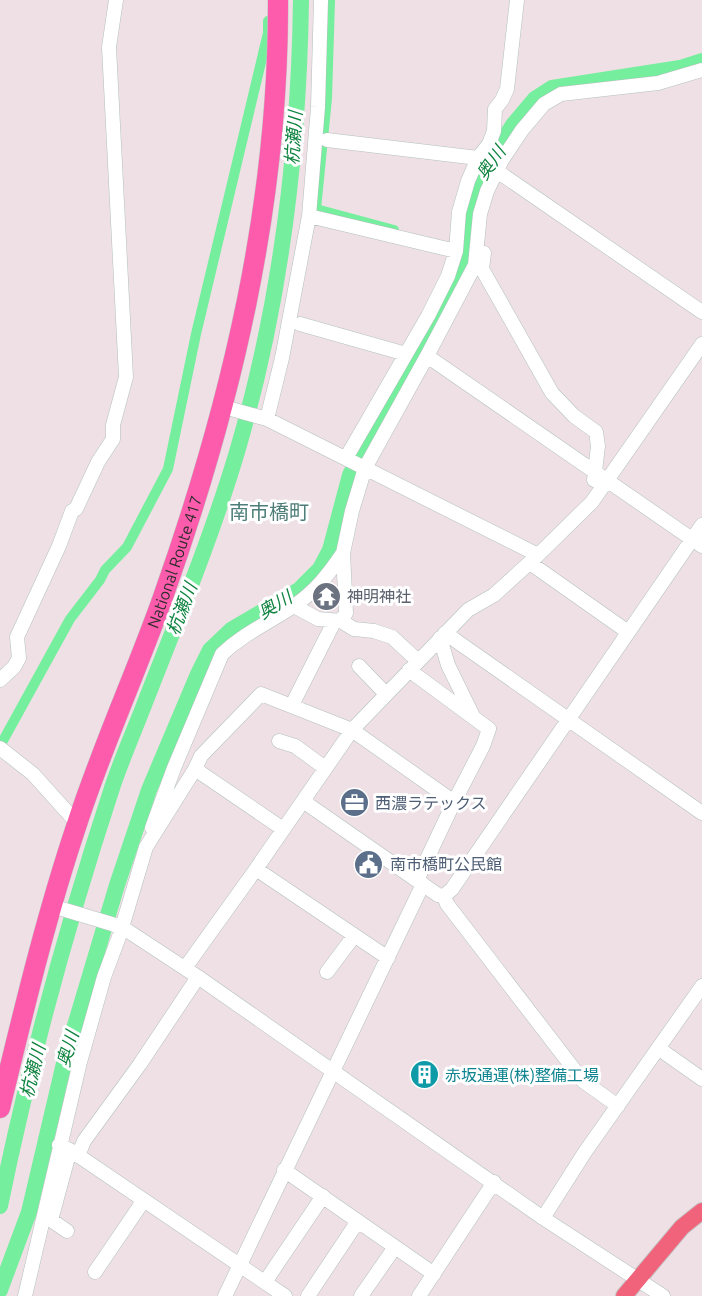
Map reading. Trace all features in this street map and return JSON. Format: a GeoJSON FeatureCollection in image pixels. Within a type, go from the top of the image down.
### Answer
{"type":"FeatureCollection","features":[{"type":"Feature","properties":{"kind":"highway","name":"National Route 417"},"geometry":{"type":"LineString","coordinates":[[0,1108],[77,823],[163,599],[226,407],[265,204],[274,133],[278,0]]}},
{"type":"Feature","properties":{"kind":"main road"},"geometry":{"type":"LineString","coordinates":[[624,1296],[682,1227],[702,1211]]}},
{"type":"Feature","properties":{"kind":"street"},"geometry":{"type":"LineString","coordinates":[[0,680],[14,667],[19,658],[17,637],[27,612],[59,546],[72,512],[76,509],[98,462],[113,439],[113,425],[126,377],[109,47],[116,0]]}},
{"type":"Feature","properties":{"kind":"street"},"geometry":{"type":"LineString","coordinates":[[265,418],[284,348],[309,216],[318,107],[321,0]]}},
{"type":"Feature","properties":{"kind":"street"},"geometry":{"type":"LineString","coordinates":[[346,458],[448,276],[456,251],[459,212],[468,181],[478,158],[489,144],[494,131],[495,109],[507,89],[517,0]]}},
{"type":"Feature","properties":{"kind":"street"},"geometry":{"type":"LineString","coordinates":[[292,705],[338,621],[346,613],[343,553],[364,467],[475,265],[480,214],[496,169],[522,130],[544,104],[561,94],[658,83],[702,70]]}},
{"type":"Feature","properties":{"kind":"street"},"geometry":{"type":"LineString","coordinates":[[327,140],[478,158],[702,312]]}},
{"type":"Feature","properties":{"kind":"street"},"geometry":{"type":"LineString","coordinates":[[309,216],[456,251]]}},
{"type":"Feature","properties":{"kind":"street"},"geometry":{"type":"LineString","coordinates":[[478,248],[484,251],[482,269],[552,393],[574,416],[596,432],[598,446],[592,502]]}},
{"type":"Feature","properties":{"kind":"street"},"geometry":{"type":"LineString","coordinates":[[300,324],[406,354]]}},
{"type":"Feature","properties":{"kind":"street"},"geometry":{"type":"LineString","coordinates":[[185,968],[256,870],[352,730],[468,610],[494,595],[592,502],[702,344]]}},
{"type":"Feature","properties":{"kind":"street"},"geometry":{"type":"LineString","coordinates":[[427,356],[697,543]]}},
{"type":"Feature","properties":{"kind":"street"},"geometry":{"type":"LineString","coordinates":[[226,407],[265,418],[364,467],[534,559],[628,632]]}},
{"type":"Feature","properties":{"kind":"street"},"geometry":{"type":"LineString","coordinates":[[444,896],[452,889],[628,632],[697,543],[702,525]]}},
{"type":"Feature","properties":{"kind":"street"},"geometry":{"type":"LineString","coordinates":[[146,847],[174,768],[222,654],[237,640],[294,606],[326,578],[343,553]]}},
{"type":"Feature","properties":{"kind":"street"},"geometry":{"type":"LineString","coordinates":[[225,1296],[387,958],[454,802],[483,746],[489,729],[414,665],[392,637],[374,631],[354,629],[338,621],[318,619],[294,606]]}},
{"type":"Feature","properties":{"kind":"street"},"geometry":{"type":"LineString","coordinates":[[442,636],[448,665],[474,718]]}},
{"type":"Feature","properties":{"kind":"street"},"geometry":{"type":"LineString","coordinates":[[442,636],[702,813]]}},
{"type":"Feature","properties":{"kind":"street"},"geometry":{"type":"LineString","coordinates":[[359,666],[386,694]]}},
{"type":"Feature","properties":{"kind":"street"},"geometry":{"type":"LineString","coordinates":[[67,1231],[51,1220],[69,1150],[104,977],[105,922],[146,847],[201,756],[261,694],[352,730],[454,802]]}},
{"type":"Feature","properties":{"kind":"street"},"geometry":{"type":"LineString","coordinates":[[279,741],[295,746],[325,768]]}},
{"type":"Feature","properties":{"kind":"street"},"geometry":{"type":"LineString","coordinates":[[0,748],[33,774],[77,823]]}},
{"type":"Feature","properties":{"kind":"street"},"geometry":{"type":"LineString","coordinates":[[195,769],[283,829]]}},
{"type":"Feature","properties":{"kind":"street"},"geometry":{"type":"LineString","coordinates":[[303,801],[444,896],[447,904],[583,1081],[618,1106]]}},
{"type":"Feature","properties":{"kind":"street"},"geometry":{"type":"LineString","coordinates":[[256,870],[387,958]]}},
{"type":"Feature","properties":{"kind":"street"},"geometry":{"type":"LineString","coordinates":[[56,907],[105,922],[198,976],[543,1218],[663,1296]]}},
{"type":"Feature","properties":{"kind":"street"},"geometry":{"type":"LineString","coordinates":[[327,972],[354,936]]}},
{"type":"Feature","properties":{"kind":"street"},"geometry":{"type":"LineString","coordinates":[[25,1296],[69,1150],[84,1141],[140,1064],[198,976]]}},
{"type":"Feature","properties":{"kind":"street"},"geometry":{"type":"LineString","coordinates":[[543,1218],[585,1152],[702,986]]}},
{"type":"Feature","properties":{"kind":"street"},"geometry":{"type":"LineString","coordinates":[[658,1048],[702,1079]]}},
{"type":"Feature","properties":{"kind":"street"},"geometry":{"type":"LineString","coordinates":[[69,1150],[285,1296]]}},
{"type":"Feature","properties":{"kind":"street"},"geometry":{"type":"LineString","coordinates":[[285,1170],[434,1274]]}},
{"type":"Feature","properties":{"kind":"street"},"geometry":{"type":"LineString","coordinates":[[419,1296],[494,1182]]}},
{"type":"Feature","properties":{"kind":"street"},"geometry":{"type":"LineString","coordinates":[[265,1282],[323,1196]]}},
{"type":"Feature","properties":{"kind":"street"},"geometry":{"type":"LineString","coordinates":[[95,1272],[144,1200]]}},
{"type":"Feature","properties":{"kind":"street"},"geometry":{"type":"LineString","coordinates":[[308,1296],[358,1221]]}},
{"type":"Feature","properties":{"kind":"street"},"geometry":{"type":"LineString","coordinates":[[361,1296],[395,1247]]}},
{"type":"Feature","properties":{"kind":"waterway","name":"杭瀬川"},"geometry":{"type":"LineString","coordinates":[[0,1206],[36,1047],[95,839],[120,766],[217,515],[252,397],[276,285],[284,228],[296,114],[301,0]]}},
{"type":"Feature","properties":{"kind":"waterway"},"geometry":{"type":"LineString","coordinates":[[330,0],[327,98],[316,209],[394,230]]}},
{"type":"Feature","properties":{"kind":"waterway"},"geometry":{"type":"LineString","coordinates":[[0,746],[70,619],[105,570],[127,547],[168,469],[196,334],[268,33],[268,21]]}},
{"type":"Feature","properties":{"kind":"waterway","name":"奥川"},"geometry":{"type":"LineString","coordinates":[[0,1290],[29,1212],[65,1059],[117,885],[149,790],[198,674],[210,650],[231,630],[299,590],[320,569],[330,550],[350,475],[453,291],[463,263],[467,222],[475,185],[513,125],[535,99],[552,88],[680,68],[702,61]]}},
{"type":"Feature","properties":{"kind":"place","name":"神明神社"},"geometry":{"type":"Point","coordinates":[326,596]}},
{"type":"Feature","properties":{"kind":"place","name":"西濃ラテックス"},"geometry":{"type":"Point","coordinates":[354,803]}},
{"type":"Feature","properties":{"kind":"place","name":"南市橋町公民館"},"geometry":{"type":"Point","coordinates":[369,864]}},
{"type":"Feature","properties":{"kind":"place","name":"赤坂通運(株)整備工場"},"geometry":{"type":"Point","coordinates":[424,1075]}},
{"type":"Feature","properties":{"kind":"district","name":"南市橋町"},"geometry":{"type":"Point","coordinates":[269,512]}}]}
